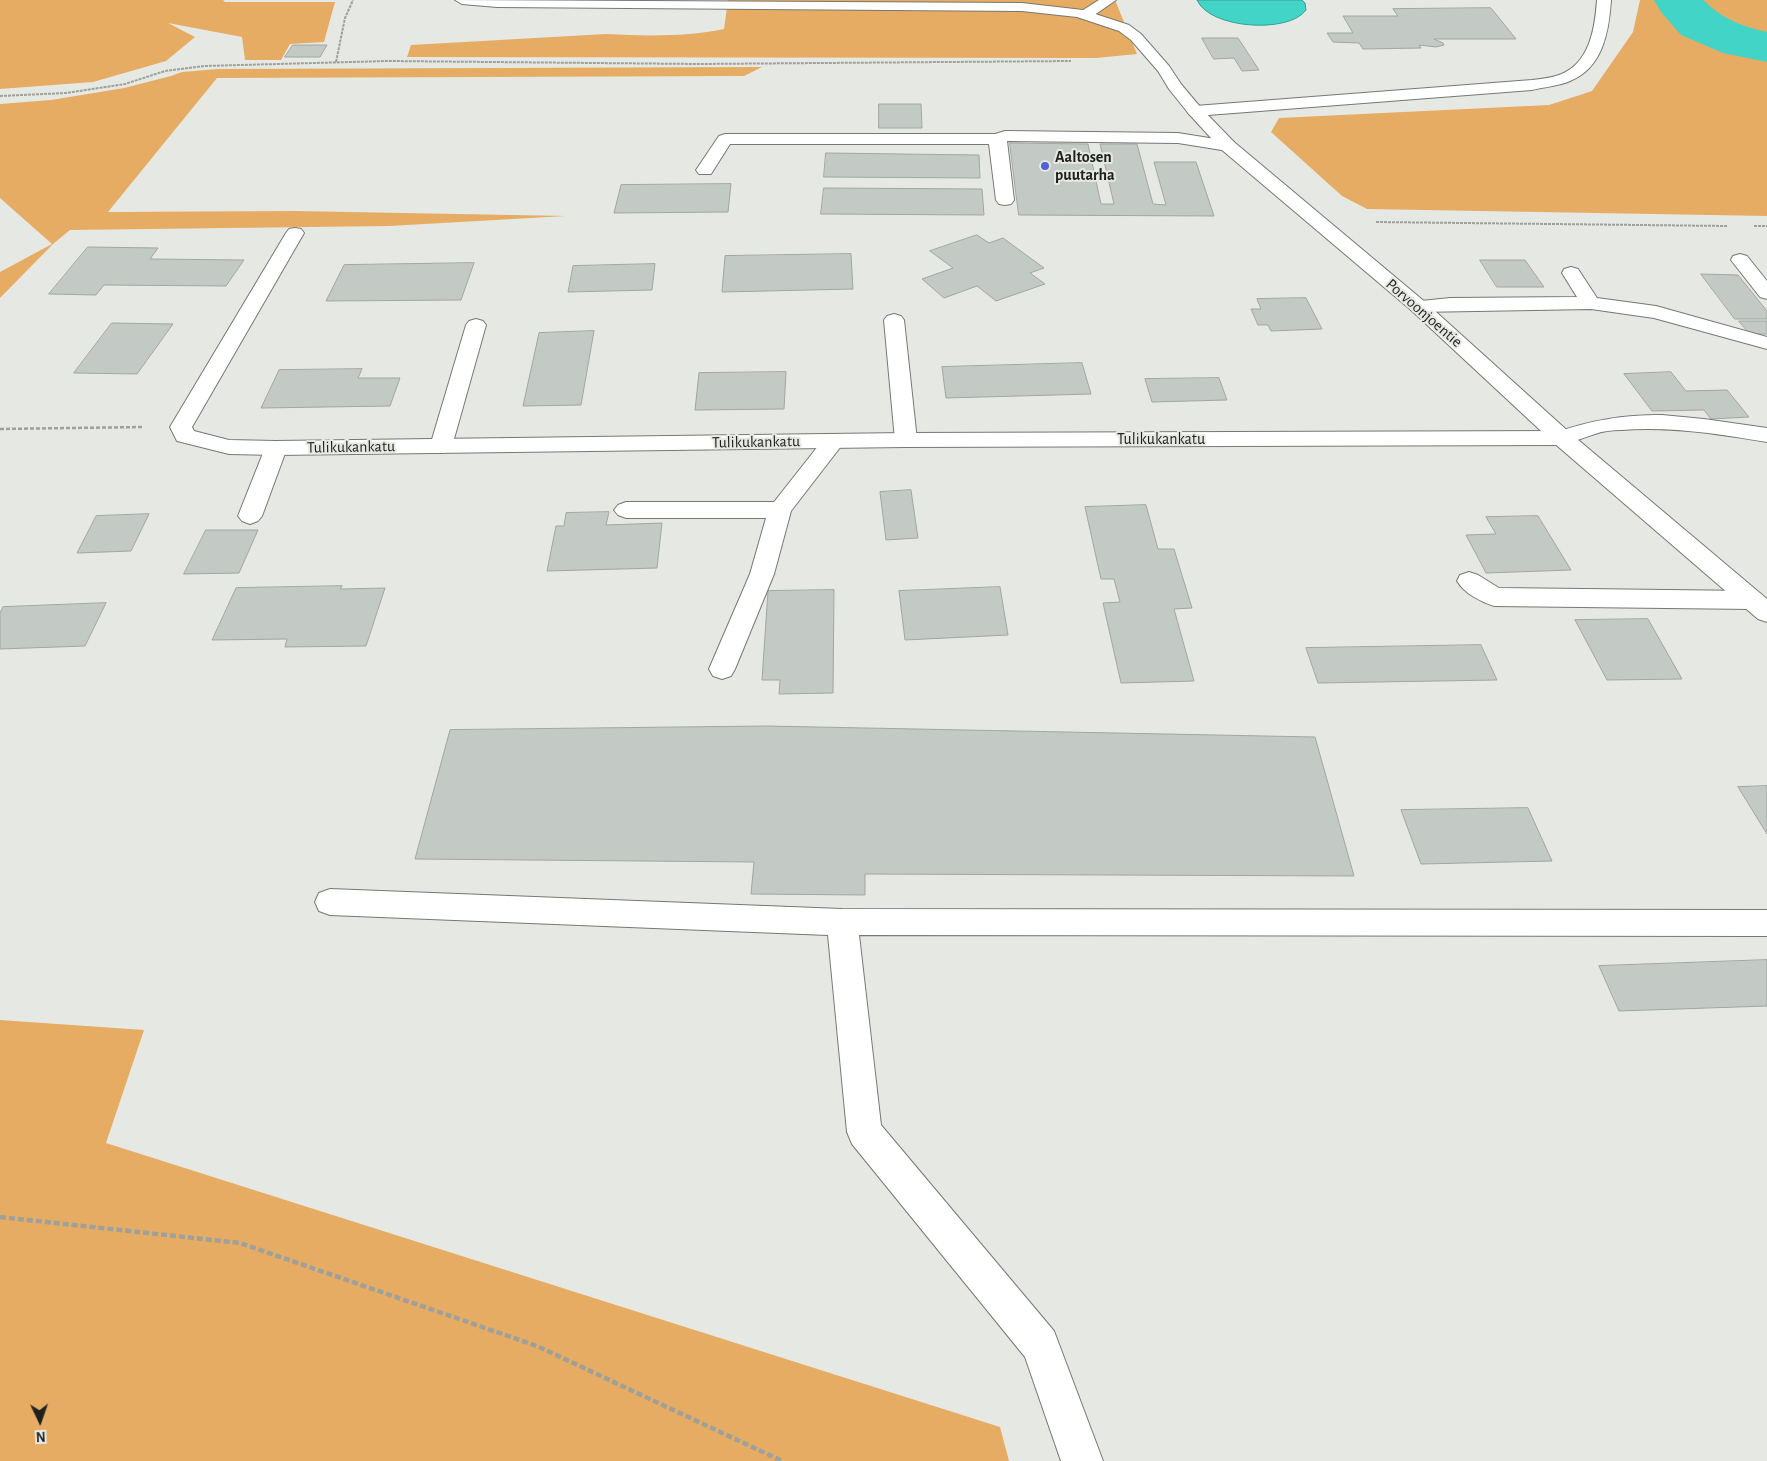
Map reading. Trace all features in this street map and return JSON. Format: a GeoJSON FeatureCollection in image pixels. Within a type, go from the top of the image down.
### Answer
{"type":"FeatureCollection","features":[{"type":"Feature","properties":{"kind":"street","name":"Porvoonjoentie"},"geometry":{"type":"LineString","coordinates":[[462,0],[497,3],[1022,6],[1086,15],[1124,28],[1136,37],[1164,69],[1174,86],[1195,111],[1228,146],[1418,306],[1562,438],[1759,606]]}},
{"type":"Feature","properties":{"kind":"street"},"geometry":{"type":"LineString","coordinates":[[1086,15],[1109,0]]}},
{"type":"Feature","properties":{"kind":"street"},"geometry":{"type":"LineString","coordinates":[[1195,111],[1532,85],[1565,78],[1586,65],[1602,28],[1604,0]]}},
{"type":"Feature","properties":{"kind":"street"},"geometry":{"type":"LineString","coordinates":[[705,170],[725,139],[997,139],[1005,136],[1178,138],[1228,146]]}},
{"type":"Feature","properties":{"kind":"street"},"geometry":{"type":"LineString","coordinates":[[997,139],[1005,200]]}},
{"type":"Feature","properties":{"kind":"street"},"geometry":{"type":"LineString","coordinates":[[181,427],[294,233]]}},
{"type":"Feature","properties":{"kind":"street"},"geometry":{"type":"LineString","coordinates":[[1740,260],[1767,293]]}},
{"type":"Feature","properties":{"kind":"street"},"geometry":{"type":"LineString","coordinates":[[1571,273],[1590,303]]}},
{"type":"Feature","properties":{"kind":"street"},"geometry":{"type":"LineString","coordinates":[[1418,306],[1590,303],[1656,312],[1767,343]]}},
{"type":"Feature","properties":{"kind":"street"},"geometry":{"type":"LineString","coordinates":[[894,320],[906,440]]}},
{"type":"Feature","properties":{"kind":"street"},"geometry":{"type":"LineString","coordinates":[[441,446],[476,325]]}},
{"type":"Feature","properties":{"kind":"street","name":"Tulikukankatu"},"geometry":{"type":"LineString","coordinates":[[181,427],[185,436],[229,447],[276,448],[906,440],[1562,438],[1598,426],[1639,423],[1700,424],[1767,435]]}},
{"type":"Feature","properties":{"kind":"street"},"geometry":{"type":"LineString","coordinates":[[722,669],[762,574],[780,510],[834,441]]}},
{"type":"Feature","properties":{"kind":"street"},"geometry":{"type":"LineString","coordinates":[[250,516],[276,448]]}},
{"type":"Feature","properties":{"kind":"street"},"geometry":{"type":"LineString","coordinates":[[626,510],[780,510]]}},
{"type":"Feature","properties":{"kind":"street"},"geometry":{"type":"LineString","coordinates":[[1469,581],[1494,597],[1759,606]]}},
{"type":"Feature","properties":{"kind":"street"},"geometry":{"type":"LineString","coordinates":[[330,902],[842,922],[1767,924]]}},
{"type":"Feature","properties":{"kind":"street"},"geometry":{"type":"LineString","coordinates":[[842,922],[864,1132],[1040,1345],[1082,1461]]}},
{"type":"Feature","properties":{"kind":"path"},"geometry":{"type":"LineString","coordinates":[[336,62],[345,18],[354,0]]}},
{"type":"Feature","properties":{"kind":"path"},"geometry":{"type":"LineString","coordinates":[[0,96],[66,93],[125,84],[165,71],[204,66],[388,61],[708,64],[1071,61]]}},
{"type":"Feature","properties":{"kind":"path"},"geometry":{"type":"LineString","coordinates":[[1318,223],[1728,226]]}},
{"type":"Feature","properties":{"kind":"path"},"geometry":{"type":"LineString","coordinates":[[1747,226],[1767,226]]}},
{"type":"Feature","properties":{"kind":"path"},"geometry":{"type":"LineString","coordinates":[[0,429],[181,427]]}},
{"type":"Feature","properties":{"kind":"path"},"geometry":{"type":"LineString","coordinates":[[0,1218],[240,1243],[537,1346],[782,1461]]}},
{"type":"Feature","properties":{"kind":"shaded area"},"geometry":{"type":"Polygon","coordinates":[[[0,0],[335,2],[324,42],[290,44],[281,60],[245,60],[242,37],[168,23],[195,37],[166,61],[93,82],[0,89],[0,0]]]}},
{"type":"Feature","properties":{"kind":"shaded area"},"geometry":{"type":"Polygon","coordinates":[[[728,0],[1115,0],[1137,54],[1096,58],[407,57],[411,45],[606,34],[665,35],[710,32],[724,29],[728,0]]]}},
{"type":"Feature","properties":{"kind":"shaded area"},"geometry":{"type":"Polygon","coordinates":[[[1640,0],[1767,0],[1767,216],[1367,209],[1342,196],[1271,132],[1279,118],[1549,105],[1592,91],[1633,32],[1640,0]]]}},
{"type":"Feature","properties":{"kind":"shaded area"},"geometry":{"type":"Polygon","coordinates":[[[762,67],[744,76],[217,78],[108,212],[294,211],[566,216],[389,226],[70,230],[53,244],[0,298],[0,272],[52,244],[0,198],[0,104],[51,100],[124,88],[182,72],[218,69],[762,67]]]}},
{"type":"Feature","properties":{"kind":"shaded area"},"geometry":{"type":"Polygon","coordinates":[[[0,1020],[144,1030],[106,1143],[1000,1427],[1009,1461],[0,1461],[0,1020]]]}},
{"type":"Feature","properties":{"kind":"water"},"geometry":{"type":"Polygon","coordinates":[[[1197,0],[1302,0],[1305,3],[1306,10],[1297,18],[1283,23],[1250,25],[1217,17],[1204,10],[1197,0]]]}},
{"type":"Feature","properties":{"kind":"building"},"geometry":{"type":"Polygon","coordinates":[[[1491,8],[1516,39],[1434,39],[1444,45],[1436,47],[1419,45],[1421,48],[1363,49],[1359,43],[1333,42],[1327,33],[1353,33],[1343,16],[1398,16],[1393,9],[1491,8]]]}},
{"type":"Feature","properties":{"kind":"building"},"geometry":{"type":"Polygon","coordinates":[[[1202,38],[1238,38],[1259,70],[1242,71],[1234,58],[1214,59],[1202,38]]]}},
{"type":"Feature","properties":{"kind":"building"},"geometry":{"type":"Polygon","coordinates":[[[293,45],[327,45],[320,57],[285,57],[293,45]]]}},
{"type":"Feature","properties":{"kind":"building"},"geometry":{"type":"Polygon","coordinates":[[[879,104],[921,104],[922,128],[879,128],[879,104]]]}},
{"type":"Feature","properties":{"kind":"building"},"geometry":{"type":"Polygon","coordinates":[[[1010,143],[1088,144],[1101,204],[1114,204],[1100,144],[1137,144],[1153,204],[1166,205],[1154,162],[1196,162],[1214,216],[1019,215],[1010,143]]]}},
{"type":"Feature","properties":{"kind":"building"},"geometry":{"type":"Polygon","coordinates":[[[826,153],[979,155],[980,178],[824,177],[826,153]]]}},
{"type":"Feature","properties":{"kind":"building"},"geometry":{"type":"Polygon","coordinates":[[[731,184],[728,212],[614,213],[621,185],[731,184]]]}},
{"type":"Feature","properties":{"kind":"building"},"geometry":{"type":"Polygon","coordinates":[[[824,188],[982,189],[984,215],[821,214],[824,188]]]}},
{"type":"Feature","properties":{"kind":"building"},"geometry":{"type":"Polygon","coordinates":[[[977,235],[989,243],[1003,238],[1044,268],[1030,273],[1045,284],[996,301],[977,286],[944,298],[922,279],[953,268],[930,251],[977,235]]]}},
{"type":"Feature","properties":{"kind":"building"},"geometry":{"type":"Polygon","coordinates":[[[88,247],[158,248],[150,259],[244,260],[226,286],[104,285],[96,295],[49,294],[88,247]]]}},
{"type":"Feature","properties":{"kind":"building"},"geometry":{"type":"Polygon","coordinates":[[[851,254],[853,289],[722,292],[725,256],[851,254]]]}},
{"type":"Feature","properties":{"kind":"building"},"geometry":{"type":"Polygon","coordinates":[[[1480,260],[1525,260],[1544,287],[1497,287],[1480,260]]]}},
{"type":"Feature","properties":{"kind":"building"},"geometry":{"type":"Polygon","coordinates":[[[474,263],[461,300],[326,301],[344,265],[474,263]]]}},
{"type":"Feature","properties":{"kind":"building"},"geometry":{"type":"Polygon","coordinates":[[[655,264],[652,290],[568,292],[573,266],[655,264]]]}},
{"type":"Feature","properties":{"kind":"building"},"geometry":{"type":"Polygon","coordinates":[[[1701,274],[1738,275],[1767,311],[1767,319],[1735,319],[1701,274]]]}},
{"type":"Feature","properties":{"kind":"building"},"geometry":{"type":"Polygon","coordinates":[[[1306,298],[1322,329],[1271,331],[1268,325],[1258,325],[1251,309],[1261,309],[1257,299],[1306,298]]]}},
{"type":"Feature","properties":{"kind":"building"},"geometry":{"type":"Polygon","coordinates":[[[1739,321],[1767,321],[1767,334],[1750,334],[1739,321]]]}},
{"type":"Feature","properties":{"kind":"building"},"geometry":{"type":"Polygon","coordinates":[[[112,323],[173,324],[137,374],[74,373],[112,323]]]}},
{"type":"Feature","properties":{"kind":"building"},"geometry":{"type":"Polygon","coordinates":[[[594,331],[581,405],[523,406],[539,333],[594,331]]]}},
{"type":"Feature","properties":{"kind":"building"},"geometry":{"type":"Polygon","coordinates":[[[1082,363],[1091,394],[946,398],[942,367],[1082,363]]]}},
{"type":"Feature","properties":{"kind":"building"},"geometry":{"type":"Polygon","coordinates":[[[362,369],[358,378],[400,378],[390,406],[261,408],[279,370],[362,369]]]}},
{"type":"Feature","properties":{"kind":"building"},"geometry":{"type":"Polygon","coordinates":[[[786,372],[784,409],[695,410],[699,373],[786,372]]]}},
{"type":"Feature","properties":{"kind":"building"},"geometry":{"type":"Polygon","coordinates":[[[1671,372],[1686,391],[1727,390],[1749,417],[1711,419],[1704,410],[1652,411],[1624,374],[1671,372]]]}},
{"type":"Feature","properties":{"kind":"building"},"geometry":{"type":"Polygon","coordinates":[[[1219,378],[1227,400],[1152,402],[1145,379],[1219,378]]]}},
{"type":"Feature","properties":{"kind":"building"},"geometry":{"type":"Polygon","coordinates":[[[911,490],[918,538],[886,540],[880,492],[911,490]]]}},
{"type":"Feature","properties":{"kind":"building"},"geometry":{"type":"Polygon","coordinates":[[[1146,505],[1158,549],[1174,549],[1192,608],[1174,609],[1194,681],[1121,683],[1103,603],[1120,602],[1114,579],[1101,579],[1085,507],[1146,505]]]}},
{"type":"Feature","properties":{"kind":"building"},"geometry":{"type":"Polygon","coordinates":[[[609,512],[606,525],[662,523],[657,568],[547,571],[556,526],[564,526],[566,513],[609,512]]]}},
{"type":"Feature","properties":{"kind":"building"},"geometry":{"type":"Polygon","coordinates":[[[149,514],[131,551],[77,553],[96,516],[149,514]]]}},
{"type":"Feature","properties":{"kind":"building"},"geometry":{"type":"Polygon","coordinates":[[[1538,516],[1571,570],[1486,573],[1466,535],[1496,534],[1486,517],[1538,516]]]}},
{"type":"Feature","properties":{"kind":"building"},"geometry":{"type":"Polygon","coordinates":[[[206,530],[258,530],[239,573],[184,574],[206,530]]]}},
{"type":"Feature","properties":{"kind":"building"},"geometry":{"type":"Polygon","coordinates":[[[342,586],[340,589],[385,588],[366,646],[285,647],[287,639],[212,640],[236,588],[342,586]]]}},
{"type":"Feature","properties":{"kind":"building"},"geometry":{"type":"Polygon","coordinates":[[[1000,587],[1008,635],[905,640],[899,591],[1000,587]]]}},
{"type":"Feature","properties":{"kind":"building"},"geometry":{"type":"Polygon","coordinates":[[[834,590],[833,693],[779,694],[780,680],[762,680],[768,591],[834,590]]]}},
{"type":"Feature","properties":{"kind":"building"},"geometry":{"type":"Polygon","coordinates":[[[106,603],[85,646],[0,649],[0,613],[3,607],[106,603]]]}},
{"type":"Feature","properties":{"kind":"building"},"geometry":{"type":"Polygon","coordinates":[[[1648,619],[1682,679],[1607,680],[1575,620],[1648,619]]]}},
{"type":"Feature","properties":{"kind":"building"},"geometry":{"type":"Polygon","coordinates":[[[1481,645],[1497,680],[1318,683],[1306,648],[1481,645]]]}},
{"type":"Feature","properties":{"kind":"building"},"geometry":{"type":"Polygon","coordinates":[[[766,726],[1315,737],[1354,876],[865,874],[865,895],[751,894],[754,862],[415,859],[450,730],[766,726]]]}},
{"type":"Feature","properties":{"kind":"building"},"geometry":{"type":"Polygon","coordinates":[[[1767,786],[1767,834],[1738,787],[1767,786]]]}},
{"type":"Feature","properties":{"kind":"building"},"geometry":{"type":"Polygon","coordinates":[[[1528,808],[1552,861],[1421,864],[1401,810],[1528,808]]]}},
{"type":"Feature","properties":{"kind":"building"},"geometry":{"type":"Polygon","coordinates":[[[1767,960],[1767,1006],[1619,1011],[1599,966],[1767,960]]]}},
{"type":"Feature","properties":{"kind":"waterway"},"geometry":{"type":"LineString","coordinates":[[1678,0],[1699,24],[1741,42],[1767,47]]}},
{"type":"Feature","properties":{"kind":"place","name":"Aaltosen puutarha"},"geometry":{"type":"Point","coordinates":[1045,166]}}]}
